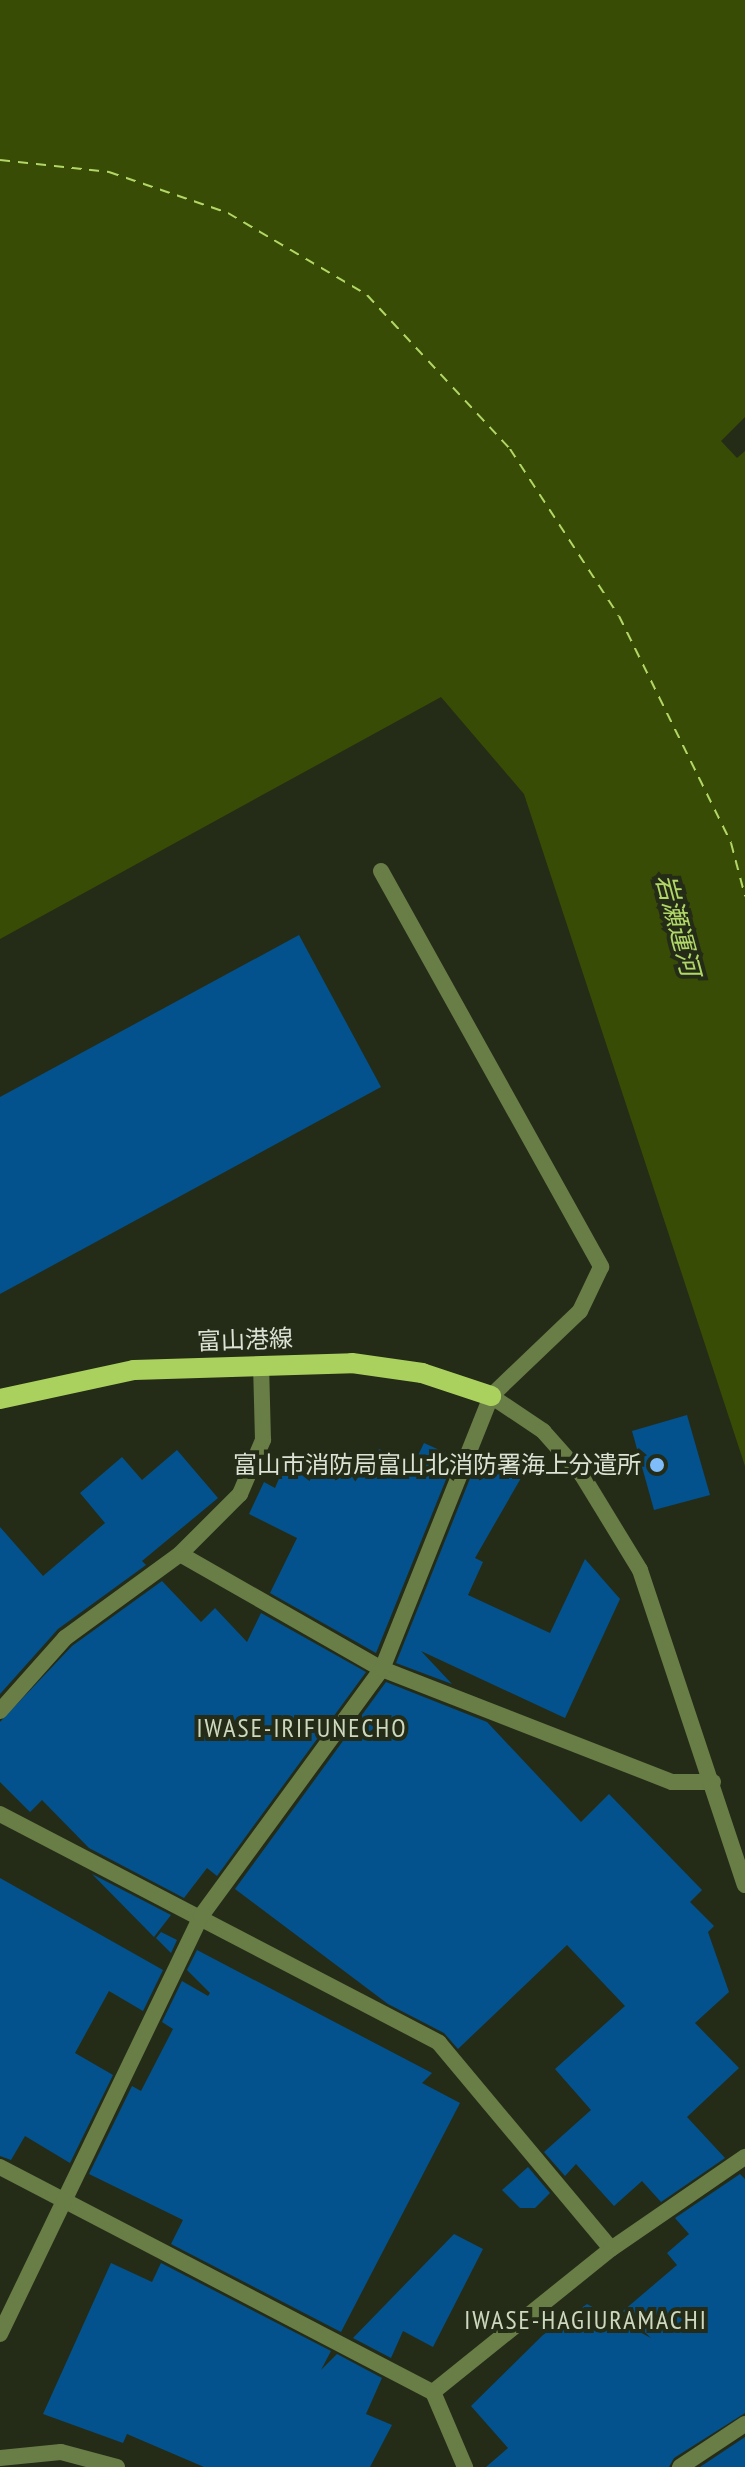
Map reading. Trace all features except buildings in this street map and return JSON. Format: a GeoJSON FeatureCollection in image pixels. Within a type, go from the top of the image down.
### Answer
{"type":"FeatureCollection","features":[{"type":"Feature","properties":{"kind":"main road","name":"富山港線"},"geometry":{"type":"LineString","coordinates":[[0,1399],[134,1370],[352,1363],[422,1373],[491,1396]]}},
{"type":"Feature","properties":{"kind":"street"},"geometry":{"type":"LineString","coordinates":[[0,2334],[201,1916],[382,1669],[491,1396],[580,1311],[601,1267],[381,871]]}},
{"type":"Feature","properties":{"kind":"street"},"geometry":{"type":"LineString","coordinates":[[0,1711],[65,1638],[180,1554],[240,1494],[263,1440],[261,1365]]}},
{"type":"Feature","properties":{"kind":"street"},"geometry":{"type":"LineString","coordinates":[[491,1396],[543,1431],[582,1475],[640,1570],[745,1885]]}},
{"type":"Feature","properties":{"kind":"street"},"geometry":{"type":"LineString","coordinates":[[180,1554],[382,1669],[672,1782],[713,1782]]}},
{"type":"Feature","properties":{"kind":"street"},"geometry":{"type":"LineString","coordinates":[[0,1814],[201,1916],[439,2043],[611,2249]]}},
{"type":"Feature","properties":{"kind":"street"},"geometry":{"type":"LineString","coordinates":[[433,2392],[611,2249],[745,2157]]}},
{"type":"Feature","properties":{"kind":"street"},"geometry":{"type":"LineString","coordinates":[[0,2167],[433,2392],[465,2467]]}},
{"type":"Feature","properties":{"kind":"street"},"geometry":{"type":"LineString","coordinates":[[680,2467],[745,2424]]}},
{"type":"Feature","properties":{"kind":"street"},"geometry":{"type":"LineString","coordinates":[[0,2458],[61,2452],[117,2467]]}},
{"type":"Feature","properties":{"kind":"water","name":"岩瀬運河"},"geometry":{"type":"Polygon","coordinates":[[[0,0],[745,0],[745,417],[721,441],[737,458],[745,451],[745,1466],[524,794],[441,697],[0,939],[0,0]]]}},
{"type":"Feature","properties":{"kind":"ferry route"},"geometry":{"type":"LineString","coordinates":[[0,160],[109,172],[228,213],[367,295],[510,449],[619,616],[731,843],[745,896]]}},
{"type":"Feature","properties":{"kind":"place","name":"富山市消防局富山北消防署海上分遣所"},"geometry":{"type":"Point","coordinates":[657,1465]}},
{"type":"Feature","properties":{"kind":"district","name":"IWASE-IRIFUNECHO"},"geometry":{"type":"Point","coordinates":[302,1728]}},
{"type":"Feature","properties":{"kind":"district","name":"IWASE-HAGIURAMACHI"},"geometry":{"type":"Point","coordinates":[586,2320]}}]}
